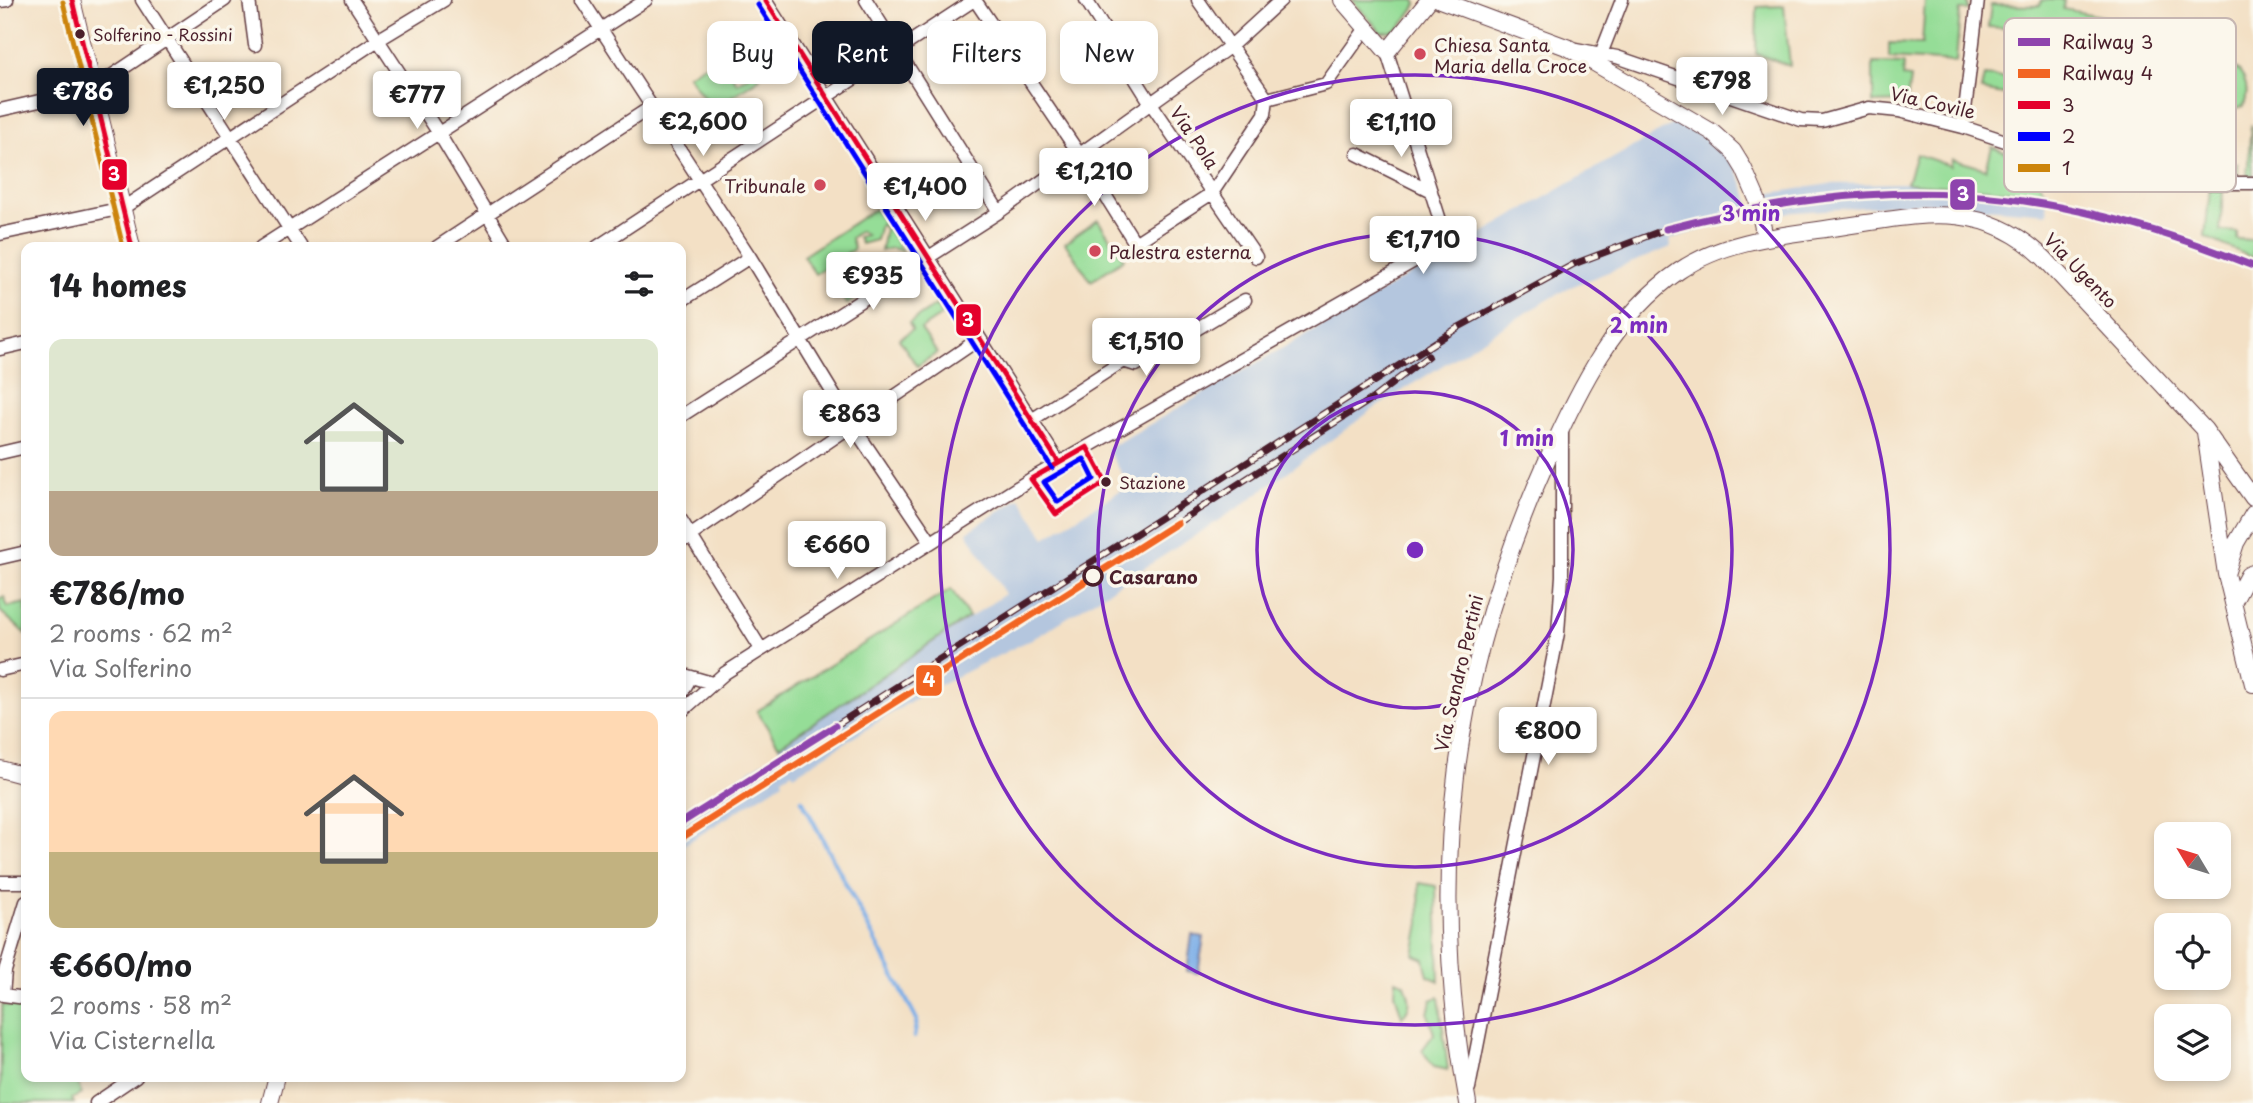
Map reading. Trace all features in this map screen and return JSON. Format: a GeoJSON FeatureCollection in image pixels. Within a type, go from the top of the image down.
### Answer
{"type":"FeatureCollection","features":[{"type":"Feature","properties":{"kind":"street"},"geometry":{"type":"LineString","coordinates":[[0,1],[7,0]]}},
{"type":"Feature","properties":{"kind":"street"},"geometry":{"type":"LineString","coordinates":[[72,0],[131,242]]}},
{"type":"Feature","properties":{"kind":"street"},"geometry":{"type":"LineString","coordinates":[[142,0],[298,242]]}},
{"type":"Feature","properties":{"kind":"street"},"geometry":{"type":"LineString","coordinates":[[0,110],[92,89],[225,0]]}},
{"type":"Feature","properties":{"kind":"street"},"geometry":{"type":"LineString","coordinates":[[249,0],[254,45]]}},
{"type":"Feature","properties":{"kind":"street"},"geometry":{"type":"LineString","coordinates":[[352,0],[438,132],[504,242]]}},
{"type":"Feature","properties":{"kind":"street"},"geometry":{"type":"LineString","coordinates":[[0,234],[123,208],[377,40],[444,0]]}},
{"type":"Feature","properties":{"kind":"street"},"geometry":{"type":"LineString","coordinates":[[582,0],[802,338],[851,423],[931,542]]}},
{"type":"Feature","properties":{"kind":"street"},"geometry":{"type":"LineString","coordinates":[[269,242],[646,0]]}},
{"type":"Feature","properties":{"kind":"street"},"geometry":{"type":"LineString","coordinates":[[765,0],[1059,463]]}},
{"type":"Feature","properties":{"kind":"street"},"geometry":{"type":"LineString","coordinates":[[866,0],[880,21]]}},
{"type":"Feature","properties":{"kind":"street"},"geometry":{"type":"LineString","coordinates":[[913,39],[975,0],[1080,155],[1135,243],[1212,193],[1265,114],[1266,99],[1232,45],[1198,0]]}},
{"type":"Feature","properties":{"kind":"street","name":"Via Pola"},"geometry":{"type":"LineString","coordinates":[[1086,0],[1150,102],[1255,257]]}},
{"type":"Feature","properties":{"kind":"street"},"geometry":{"type":"LineString","coordinates":[[686,413],[999,212],[1232,45],[1281,0]]}},
{"type":"Feature","properties":{"kind":"street"},"geometry":{"type":"LineString","coordinates":[[686,707],[712,683],[761,649],[1031,480],[1437,248],[1445,238],[1444,233],[1387,52],[1342,0]]}},
{"type":"Feature","properties":{"kind":"street"},"geometry":{"type":"LineString","coordinates":[[1387,52],[1429,0]]}},
{"type":"Feature","properties":{"kind":"street","name":"Via Covile"},"geometry":{"type":"LineString","coordinates":[[1440,0],[1465,5],[1600,59],[1801,120],[1822,121],[1869,108],[1899,111],[2004,141]]}},
{"type":"Feature","properties":{"kind":"street"},"geometry":{"type":"LineString","coordinates":[[1622,0],[1600,59],[1726,142],[1751,183],[1766,237]]}},
{"type":"Feature","properties":{"kind":"street"},"geometry":{"type":"LineString","coordinates":[[1963,127],[1978,0]]}},
{"type":"Feature","properties":{"kind":"street"},"geometry":{"type":"LineString","coordinates":[[1266,99],[1326,84],[1366,28]]}},
{"type":"Feature","properties":{"kind":"street"},"geometry":{"type":"LineString","coordinates":[[913,73],[999,212]]}},
{"type":"Feature","properties":{"kind":"street"},"geometry":{"type":"LineString","coordinates":[[605,242],[844,84]]}},
{"type":"Feature","properties":{"kind":"street"},"geometry":{"type":"LineString","coordinates":[[444,242],[651,107]]}},
{"type":"Feature","properties":{"kind":"street"},"geometry":{"type":"LineString","coordinates":[[1357,154],[1431,191]]}},
{"type":"Feature","properties":{"kind":"street","name":"Via Ugento"},"geometry":{"type":"LineString","coordinates":[[1766,237],[1936,214],[1970,216],[2001,228],[2032,246],[2205,430],[2253,498]]}},
{"type":"Feature","properties":{"kind":"street","name":"Via Sandro Pertini"},"geometry":{"type":"LineString","coordinates":[[1468,1102],[1458,1047],[1447,922],[1451,810],[1458,759],[1488,612],[1517,531],[1562,428],[1612,338],[1651,293],[1701,259],[1766,237]]}},
{"type":"Feature","properties":{"kind":"street"},"geometry":{"type":"LineString","coordinates":[[686,298],[750,257]]}},
{"type":"Feature","properties":{"kind":"street"},"geometry":{"type":"LineString","coordinates":[[1030,421],[1123,360],[1136,365],[1245,299]]}},
{"type":"Feature","properties":{"kind":"street"},"geometry":{"type":"LineString","coordinates":[[761,649],[686,539],[851,423],[978,339]]}},
{"type":"Feature","properties":{"kind":"street"},"geometry":{"type":"LineString","coordinates":[[0,349],[21,344]]}},
{"type":"Feature","properties":{"kind":"street"},"geometry":{"type":"LineString","coordinates":[[1468,1102],[1558,633],[1562,601],[1562,428]]}},
{"type":"Feature","properties":{"kind":"street"},"geometry":{"type":"LineString","coordinates":[[2205,430],[2226,574],[2253,684]]}},
{"type":"Feature","properties":{"kind":"street"},"geometry":{"type":"LineString","coordinates":[[0,453],[21,448]]}},
{"type":"Feature","properties":{"kind":"street"},"geometry":{"type":"LineString","coordinates":[[2226,574],[2236,543],[2253,514]]}},
{"type":"Feature","properties":{"kind":"street"},"geometry":{"type":"LineString","coordinates":[[0,558],[21,553]]}},
{"type":"Feature","properties":{"kind":"street"},"geometry":{"type":"LineString","coordinates":[[2233,603],[2248,575],[2253,573]]}},
{"type":"Feature","properties":{"kind":"street"},"geometry":{"type":"LineString","coordinates":[[0,670],[21,665]]}},
{"type":"Feature","properties":{"kind":"street"},"geometry":{"type":"LineString","coordinates":[[686,675],[712,683]]}},
{"type":"Feature","properties":{"kind":"street"},"geometry":{"type":"LineString","coordinates":[[0,769],[21,775]]}},
{"type":"Feature","properties":{"kind":"street"},"geometry":{"type":"LineString","coordinates":[[0,882],[21,882]]}},
{"type":"Feature","properties":{"kind":"street"},"geometry":{"type":"LineString","coordinates":[[21,918],[5,971],[3,995],[21,997]]}},
{"type":"Feature","properties":{"kind":"street"},"geometry":{"type":"LineString","coordinates":[[96,1103],[127,1082]]}},
{"type":"Feature","properties":{"kind":"street"},"geometry":{"type":"LineString","coordinates":[[271,1101],[276,1082]]}},
{"type":"Feature","properties":{"kind":"shaded area"},"geometry":{"type":"Polygon","coordinates":[[[1676,122],[1708,139],[1734,163],[1749,199],[1751,215],[1670,239],[1671,247],[1568,288],[1372,410],[1241,506],[1040,635],[927,691],[794,775],[792,772],[782,778],[783,782],[686,844],[686,811],[769,758],[771,760],[780,754],[779,746],[1005,594],[967,532],[1020,498],[1045,538],[1129,485],[1107,449],[1676,122]]]}},
{"type":"Feature","properties":{"kind":"shaded area"},"geometry":{"type":"Polygon","coordinates":[[[1907,183],[2045,194],[2048,213],[1919,203],[1770,214],[1766,194],[1829,184],[1907,183]]]}},
{"type":"Feature","properties":{"kind":"green space"},"geometry":{"type":"Polygon","coordinates":[[[1352,0],[1415,0],[1417,4],[1398,28],[1381,32],[1352,0]]]}},
{"type":"Feature","properties":{"kind":"green space"},"geometry":{"type":"Polygon","coordinates":[[[1925,0],[1968,0],[1968,10],[1960,10],[1956,62],[1889,58],[1889,43],[1922,44],[1925,0]]]}},
{"type":"Feature","properties":{"kind":"green space"},"geometry":{"type":"Polygon","coordinates":[[[2041,0],[2064,0],[2063,9],[2111,18],[2004,18],[2004,28],[1988,27],[1991,5],[2040,6],[2041,0]]]}},
{"type":"Feature","properties":{"kind":"green space"},"geometry":{"type":"Polygon","coordinates":[[[1784,6],[1790,66],[1756,54],[1757,7],[1784,6]]]}},
{"type":"Feature","properties":{"kind":"green space"},"geometry":{"type":"Polygon","coordinates":[[[1873,63],[1904,64],[1903,77],[1910,78],[1907,102],[1873,103],[1873,63]]]}},
{"type":"Feature","properties":{"kind":"green space"},"geometry":{"type":"Polygon","coordinates":[[[707,64],[707,84],[751,84],[728,99],[735,111],[725,121],[720,121],[688,75],[707,64]]]}},
{"type":"Feature","properties":{"kind":"green space"},"geometry":{"type":"Polygon","coordinates":[[[2236,69],[2242,75],[2246,90],[2244,106],[2237,108],[2236,69]]]}},
{"type":"Feature","properties":{"kind":"green space"},"geometry":{"type":"Polygon","coordinates":[[[1984,76],[2004,78],[2004,94],[1981,90],[1984,76]]]}},
{"type":"Feature","properties":{"kind":"green space"},"geometry":{"type":"Polygon","coordinates":[[[2251,124],[2253,176],[2247,176],[2251,124]]]}},
{"type":"Feature","properties":{"kind":"green space"},"geometry":{"type":"Polygon","coordinates":[[[1992,147],[2004,152],[2004,191],[1907,183],[1916,154],[1951,166],[1952,159],[1986,169],[1992,147]]]}},
{"type":"Feature","properties":{"kind":"green space"},"geometry":{"type":"Polygon","coordinates":[[[2210,192],[2223,192],[2220,231],[2237,232],[2237,239],[2253,240],[2253,258],[2205,237],[2210,192]]]}},
{"type":"Feature","properties":{"kind":"green space"},"geometry":{"type":"Polygon","coordinates":[[[875,209],[902,251],[892,248],[881,251],[885,228],[880,224],[876,240],[861,244],[858,237],[866,235],[860,231],[851,238],[854,249],[815,274],[803,256],[875,209]]]}},
{"type":"Feature","properties":{"kind":"green space","name":"Palestra esterna"},"geometry":{"type":"Polygon","coordinates":[[[1098,220],[1124,259],[1091,281],[1065,243],[1098,220]]]}},
{"type":"Feature","properties":{"kind":"green space"},"geometry":{"type":"Polygon","coordinates":[[[901,256],[904,261],[894,268],[896,272],[873,287],[867,278],[886,267],[892,268],[883,259],[892,264],[901,256]]]}},
{"type":"Feature","properties":{"kind":"green space"},"geometry":{"type":"Polygon","coordinates":[[[838,278],[851,280],[859,296],[847,304],[830,283],[838,278]]]}},
{"type":"Feature","properties":{"kind":"green space"},"geometry":{"type":"Polygon","coordinates":[[[936,305],[942,315],[921,329],[937,353],[917,366],[899,339],[912,330],[909,323],[936,305]]]}},
{"type":"Feature","properties":{"kind":"green space"},"geometry":{"type":"Polygon","coordinates":[[[951,589],[969,617],[779,746],[757,711],[951,589]]]}},
{"type":"Feature","properties":{"kind":"green space"},"geometry":{"type":"Polygon","coordinates":[[[4,597],[7,607],[21,604],[21,630],[0,611],[0,598],[4,597]]]}},
{"type":"Feature","properties":{"kind":"green space"},"geometry":{"type":"Polygon","coordinates":[[[1419,883],[1436,886],[1439,981],[1428,976],[1424,959],[1414,955],[1420,923],[1419,883]]]}},
{"type":"Feature","properties":{"kind":"green space"},"geometry":{"type":"Polygon","coordinates":[[[1396,980],[1405,984],[1409,998],[1408,1008],[1402,1017],[1395,993],[1396,980]]]}},
{"type":"Feature","properties":{"kind":"green space"},"geometry":{"type":"Polygon","coordinates":[[[1439,997],[1448,1070],[1434,1067],[1422,1050],[1434,1034],[1428,1014],[1431,1000],[1439,997]]]}},
{"type":"Feature","properties":{"kind":"green space"},"geometry":{"type":"Polygon","coordinates":[[[2,1005],[21,1007],[21,1082],[78,1082],[81,1094],[72,1099],[74,1103],[0,1103],[2,1005]]]}},
{"type":"Feature","properties":{"kind":"water"},"geometry":{"type":"Polygon","coordinates":[[[1192,935],[1204,937],[1198,973],[1187,971],[1192,935]]]}},
{"type":"Feature","properties":{"kind":"waterway"},"geometry":{"type":"LineString","coordinates":[[802,800],[917,1020],[914,1037]]}},
{"type":"Feature","properties":{"kind":"railway"},"geometry":{"type":"LineString","coordinates":[[835,726],[1459,327],[1574,264],[1666,229]]}},
{"type":"Feature","properties":{"kind":"railway"},"geometry":{"type":"LineString","coordinates":[[1177,523],[1372,399],[1428,356]]}},
{"type":"Feature","properties":{"kind":"rail line","name":"3"},"geometry":{"type":"LineString","coordinates":[[1666,229],[1745,211],[1820,199],[1892,194],[1963,195],[2033,202],[2104,217],[2177,238],[2253,266]]}},
{"type":"Feature","properties":{"kind":"rail line","name":"4"},"geometry":{"type":"LineString","coordinates":[[686,835],[1177,523]]}},
{"type":"Feature","properties":{"kind":"rail line","name":"3"},"geometry":{"type":"LineString","coordinates":[[686,820],[835,726]]}},
{"type":"Feature","properties":{"kind":"transit line","name":"3"},"geometry":{"type":"LineString","coordinates":[[72,0],[131,242]]}},
{"type":"Feature","properties":{"kind":"transit line","name":"3"},"geometry":{"type":"LineString","coordinates":[[765,0],[1059,463]]}},
{"type":"Feature","properties":{"kind":"transit line","name":"1"},"geometry":{"type":"LineString","coordinates":[[63,2],[122,242]]}},
{"type":"Feature","properties":{"kind":"transit line","name":"2"},"geometry":{"type":"LineString","coordinates":[[758,5],[1052,468]]}},
{"type":"Feature","properties":{"kind":"transit line","name":"3"},"geometry":{"type":"LineString","coordinates":[[1087,447],[1106,482],[1056,514],[1031,479],[1087,447]]}},
{"type":"Feature","properties":{"kind":"transit line","name":"2"},"geometry":{"type":"LineString","coordinates":[[1084,459],[1094,479],[1058,502],[1044,482],[1084,459]]}},
{"type":"Feature","properties":{"kind":"place","name":"Solferino - Rossini"},"geometry":{"type":"Point","coordinates":[80,34]}},
{"type":"Feature","properties":{"kind":"place","name":"Chiesa Santa Maria della Croce"},"geometry":{"type":"Point","coordinates":[1420,54]}},
{"type":"Feature","properties":{"kind":"place","name":"Tribunale"},"geometry":{"type":"Point","coordinates":[820,185]}},
{"type":"Feature","properties":{"kind":"place","name":"Palestra esterna"},"geometry":{"type":"Point","coordinates":[1095,251]}},
{"type":"Feature","properties":{"kind":"place","name":"Stazione"},"geometry":{"type":"Point","coordinates":[1106,482]}},
{"type":"Feature","properties":{"kind":"place","name":"Casarano"},"geometry":{"type":"Point","coordinates":[1093,576]}}]}
